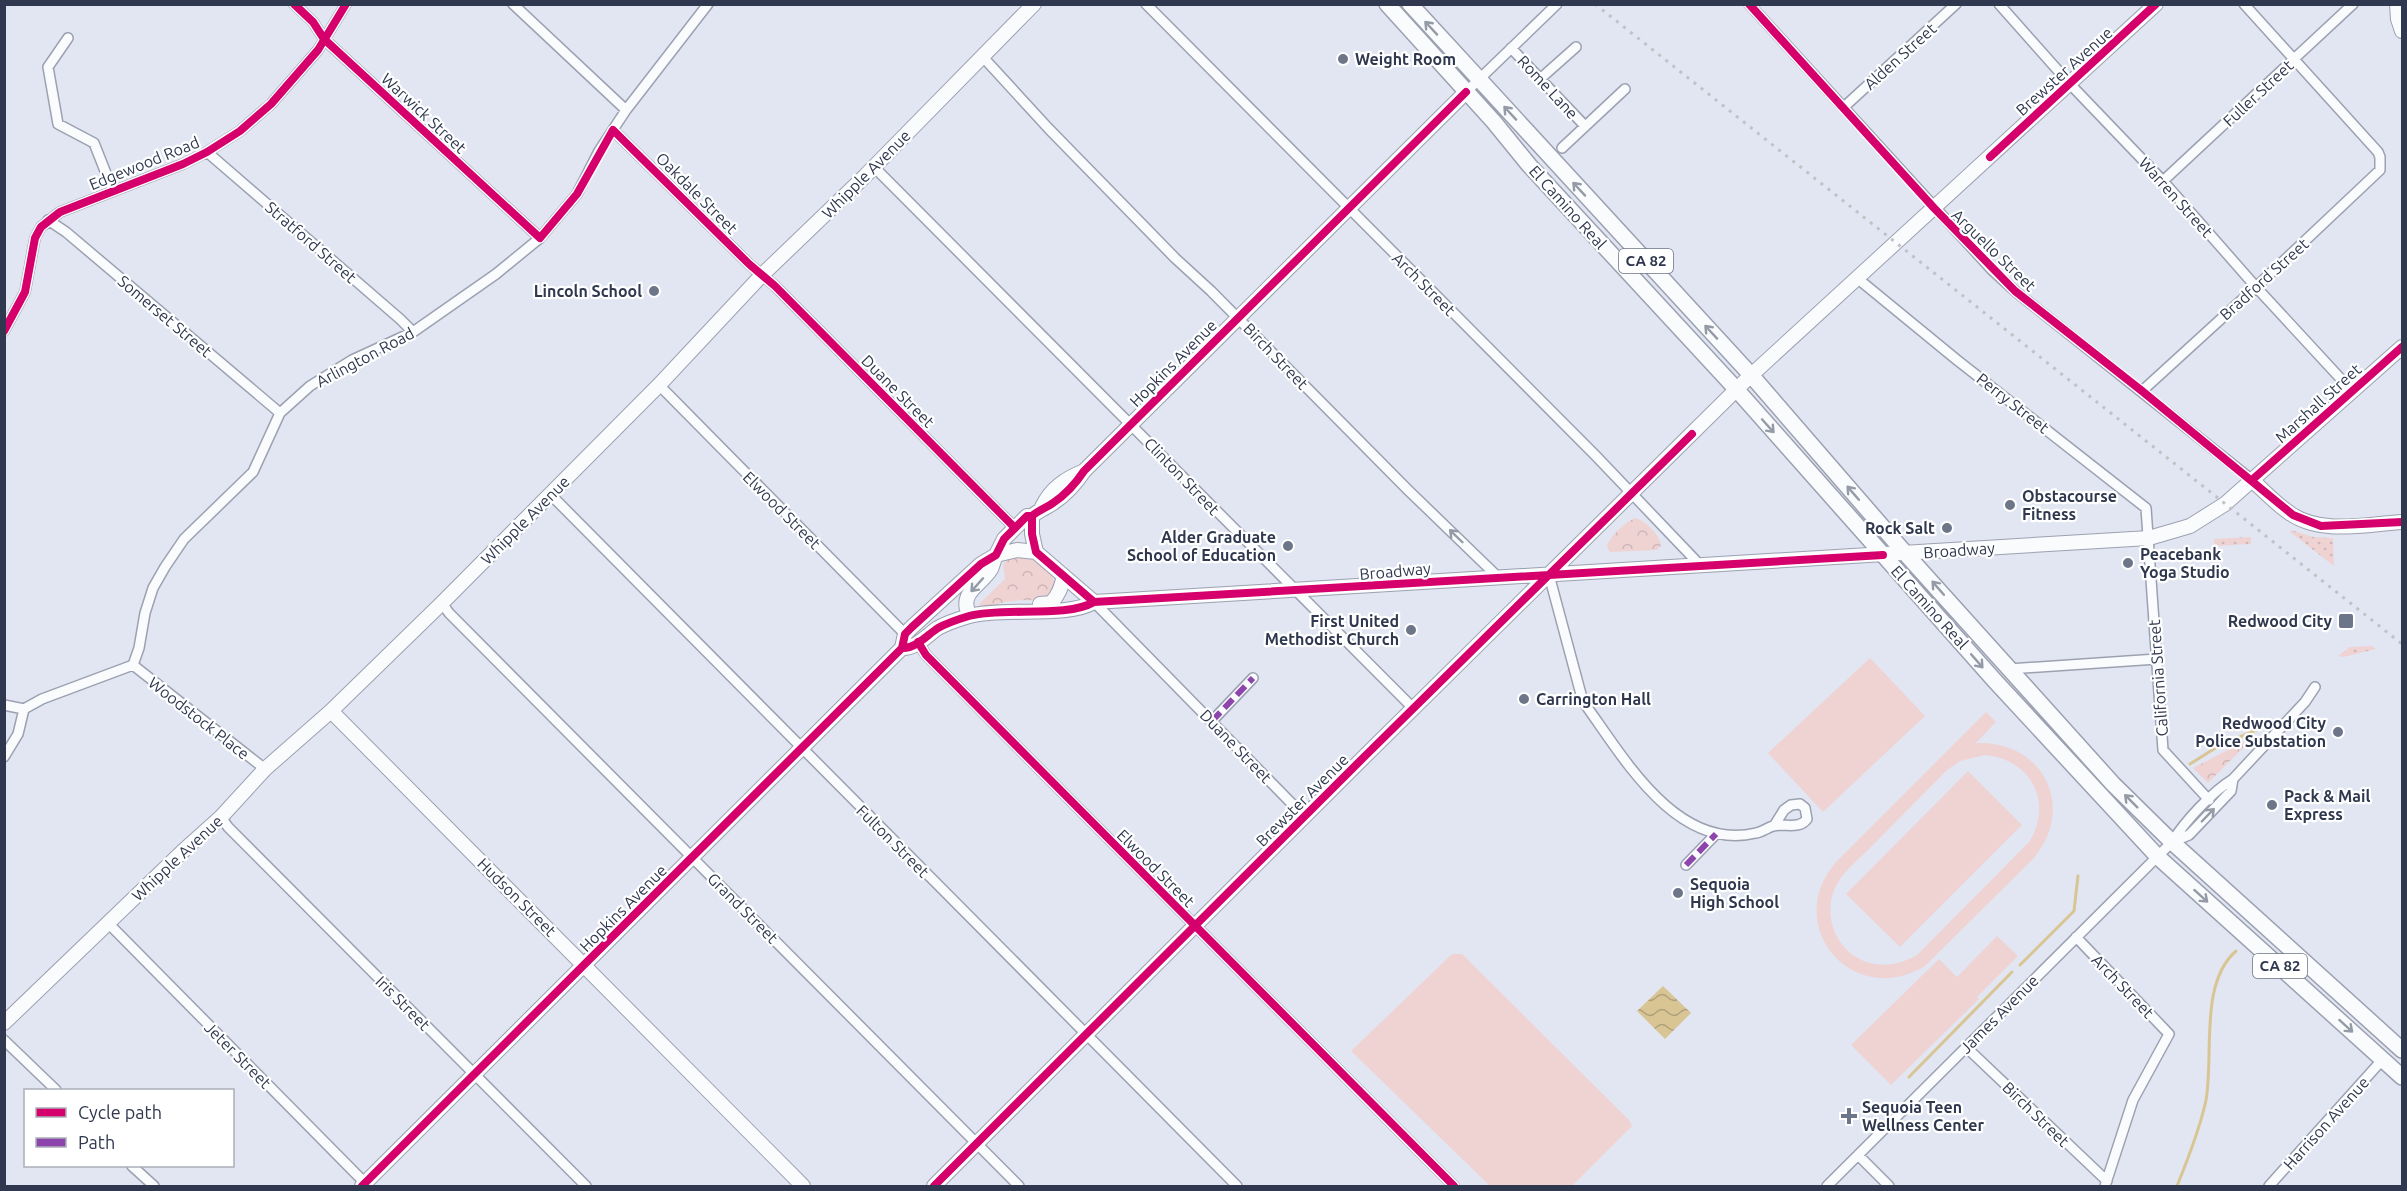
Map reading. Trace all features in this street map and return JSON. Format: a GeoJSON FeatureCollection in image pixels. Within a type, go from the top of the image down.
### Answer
{"type":"FeatureCollection","features":[{"type":"Feature","properties":{"kind":"main road","name":"El Camino Real"},"geometry":{"type":"LineString","coordinates":[[1387,4],[1529,165],[1737,390],[1995,681],[2158,857],[2403,1077]]}},
{"type":"Feature","properties":{"kind":"main road","name":"El Camino Real"},"geometry":{"type":"LineString","coordinates":[[1410,4],[1751,375],[1905,553],[2113,784],[2172,842],[2403,1050]]}},
{"type":"Feature","properties":{"kind":"street","name":"Warwick Street"},"geometry":{"type":"LineString","coordinates":[[294,4],[313,22],[324,39],[540,238]]}},
{"type":"Feature","properties":{"kind":"street","name":"Edgewood Road"},"geometry":{"type":"LineString","coordinates":[[48,220],[60,212],[207,152],[240,131],[271,104],[318,50],[346,4]]}},
{"type":"Feature","properties":{"kind":"street"},"geometry":{"type":"LineString","coordinates":[[513,4],[626,110]]}},
{"type":"Feature","properties":{"kind":"street","name":"Arlington Road"},"geometry":{"type":"LineString","coordinates":[[133,666],[140,648],[145,613],[153,588],[165,567],[184,539],[253,472],[280,413],[310,386],[352,360],[413,332],[495,274],[540,238],[577,194],[626,110],[708,4]]}},
{"type":"Feature","properties":{"kind":"street","name":"Whipple Avenue"},"geometry":{"type":"LineString","coordinates":[[4,1023],[221,817],[265,769],[331,711],[442,603],[659,385],[762,275],[873,167],[1034,4]]}},
{"type":"Feature","properties":{"kind":"street","name":"Arch Street"},"geometry":{"type":"LineString","coordinates":[[1146,4],[1224,86],[1349,208],[1700,565]]}},
{"type":"Feature","properties":{"kind":"street","name":"Hopkins Avenue"},"geometry":{"type":"LineString","coordinates":[[970,616],[966,604],[967,596],[990,570],[1004,539],[1014,527],[1037,511],[1048,495],[1067,478],[1084,471],[1557,4]]}},
{"type":"Feature","properties":{"kind":"street","name":"Alden Street"},"geometry":{"type":"LineString","coordinates":[[1844,107],[1956,4]]}},
{"type":"Feature","properties":{"kind":"street","name":"Warren Street"},"geometry":{"type":"LineString","coordinates":[[1999,4],[2070,84],[2163,181],[2352,391]]}},
{"type":"Feature","properties":{"kind":"street","name":"Brewster Avenue"},"geometry":{"type":"LineString","coordinates":[[934,1186],[1751,375],[2156,4]]}},
{"type":"Feature","properties":{"kind":"street"},"geometry":{"type":"LineString","coordinates":[[2244,4],[2294,59]]}},
{"type":"Feature","properties":{"kind":"street","name":"Fuller Street"},"geometry":{"type":"LineString","coordinates":[[2163,181],[2353,4]]}},
{"type":"Feature","properties":{"kind":"street"},"geometry":{"type":"LineString","coordinates":[[2397,4],[2398,19],[2403,32]]}},
{"type":"Feature","properties":{"kind":"street","name":"Arguello Street"},"geometry":{"type":"LineString","coordinates":[[1753,6],[1934,208],[2015,291],[2252,480]]}},
{"type":"Feature","properties":{"kind":"street"},"geometry":{"type":"LineString","coordinates":[[68,38],[48,67],[58,124],[94,143],[113,191]]}},
{"type":"Feature","properties":{"kind":"street"},"geometry":{"type":"LineString","coordinates":[[1540,79],[1576,46]]}},
{"type":"Feature","properties":{"kind":"street","name":"Rome Lane"},"geometry":{"type":"LineString","coordinates":[[1511,48],[1585,126]]}},
{"type":"Feature","properties":{"kind":"street","name":"Birch Street"},"geometry":{"type":"LineString","coordinates":[[982,56],[1049,129],[1175,258],[1498,577]]}},
{"type":"Feature","properties":{"kind":"street","name":"Bradford Street"},"geometry":{"type":"LineString","coordinates":[[2142,391],[2376,174],[2381,164],[2378,152],[2294,59]]}},
{"type":"Feature","properties":{"kind":"street"},"geometry":{"type":"LineString","coordinates":[[1562,148],[1625,89]]}},
{"type":"Feature","properties":{"kind":"street","name":"Oakdale Street"},"geometry":{"type":"LineString","coordinates":[[613,130],[762,275]]}},
{"type":"Feature","properties":{"kind":"street","name":"Stratford Street"},"geometry":{"type":"LineString","coordinates":[[207,152],[413,332]]}},
{"type":"Feature","properties":{"kind":"street","name":"Clinton Street"},"geometry":{"type":"LineString","coordinates":[[873,167],[1414,709]]}},
{"type":"Feature","properties":{"kind":"street"},"geometry":{"type":"LineString","coordinates":[[4,331],[26,292],[35,238],[48,220]]}},
{"type":"Feature","properties":{"kind":"street","name":"Somerset Street"},"geometry":{"type":"LineString","coordinates":[[48,220],[66,232],[280,413]]}},
{"type":"Feature","properties":{"kind":"street","name":"Duane Street"},"geometry":{"type":"LineString","coordinates":[[762,275],[1014,527]]}},
{"type":"Feature","properties":{"kind":"street","name":"Perry Street"},"geometry":{"type":"LineString","coordinates":[[1857,279],[2146,508],[2150,538]]}},
{"type":"Feature","properties":{"kind":"street","name":"Marshall Street"},"geometry":{"type":"LineString","coordinates":[[2252,480],[2403,347]]}},
{"type":"Feature","properties":{"kind":"street","name":"Elwood Street"},"geometry":{"type":"LineString","coordinates":[[659,385],[904,641]]}},
{"type":"Feature","properties":{"kind":"street"},"geometry":{"type":"LineString","coordinates":[[2252,480],[2293,516],[2308,523],[2331,526],[2403,522]]}},
{"type":"Feature","properties":{"kind":"street","name":"Broadway"},"geometry":{"type":"LineString","coordinates":[[918,642],[941,627],[970,616],[1013,611],[1083,608],[1094,602],[2150,538],[2202,520],[2225,504],[2252,480]]}},
{"type":"Feature","properties":{"kind":"street","name":"Fulton Street"},"geometry":{"type":"LineString","coordinates":[[551,495],[1237,1186]]}},
{"type":"Feature","properties":{"kind":"street"},"geometry":{"type":"LineString","coordinates":[[996,555],[1017,550],[1036,552],[1032,534],[1037,511]]}},
{"type":"Feature","properties":{"kind":"street","name":"California Street"},"geometry":{"type":"LineString","coordinates":[[2150,538],[2163,750],[2209,800]]}},
{"type":"Feature","properties":{"kind":"street","name":"Duane Street"},"geometry":{"type":"LineString","coordinates":[[1036,552],[1094,602],[1305,817]]}},
{"type":"Feature","properties":{"kind":"street","name":"Hopkins Avenue"},"geometry":{"type":"LineString","coordinates":[[366,1185],[801,749],[933,609],[981,564],[996,555]]}},
{"type":"Feature","properties":{"kind":"street"},"geometry":{"type":"LineString","coordinates":[[1549,575],[1587,708],[1629,766],[1666,806],[1688,822],[1716,834],[1757,833],[1774,826]]}},
{"type":"Feature","properties":{"kind":"street"},"geometry":{"type":"LineString","coordinates":[[1013,611],[1019,604],[1051,603],[1059,593],[1064,576]]}},
{"type":"Feature","properties":{"kind":"street","name":"Grand Street"},"geometry":{"type":"LineString","coordinates":[[442,603],[449,613],[1019,1186]]}},
{"type":"Feature","properties":{"kind":"street"},"geometry":{"type":"LineString","coordinates":[[918,642],[921,629],[933,618],[933,609]]}},
{"type":"Feature","properties":{"kind":"street","name":"Hopkins Avenue"},"geometry":{"type":"LineString","coordinates":[[904,641],[909,648],[918,642]]}},
{"type":"Feature","properties":{"kind":"street","name":"Elwood Street"},"geometry":{"type":"LineString","coordinates":[[918,642],[926,655],[1454,1186]]}},
{"type":"Feature","properties":{"kind":"street"},"geometry":{"type":"LineString","coordinates":[[2009,669],[2157,659]]}},
{"type":"Feature","properties":{"kind":"street"},"geometry":{"type":"LineString","coordinates":[[4,705],[24,709],[42,699],[133,666]]}},
{"type":"Feature","properties":{"kind":"street","name":"Woodstock Place"},"geometry":{"type":"LineString","coordinates":[[133,666],[265,769]]}},
{"type":"Feature","properties":{"kind":"street"},"geometry":{"type":"LineString","coordinates":[[1212,721],[1253,678]]}},
{"type":"Feature","properties":{"kind":"street","name":"James Avenue"},"geometry":{"type":"LineString","coordinates":[[1827,1186],[2158,857],[2222,785],[2233,779],[2305,702],[2315,687]]}},
{"type":"Feature","properties":{"kind":"street"},"geometry":{"type":"LineString","coordinates":[[4,757],[18,734],[24,709]]}},
{"type":"Feature","properties":{"kind":"street","name":"Hudson Street"},"geometry":{"type":"LineString","coordinates":[[331,711],[803,1186]]}},
{"type":"Feature","properties":{"kind":"street","name":"James Avenue"},"geometry":{"type":"LineString","coordinates":[[2172,842],[2188,835],[2203,820],[2231,791],[2233,779]]}},
{"type":"Feature","properties":{"kind":"street","name":"Iris Street"},"geometry":{"type":"LineString","coordinates":[[221,817],[228,827],[586,1186]]}},
{"type":"Feature","properties":{"kind":"street"},"geometry":{"type":"LineString","coordinates":[[1686,865],[1716,834]]}},
{"type":"Feature","properties":{"kind":"street","name":"Jeter Street"},"geometry":{"type":"LineString","coordinates":[[108,923],[366,1185]]}},
{"type":"Feature","properties":{"kind":"street","name":"Arch Street"},"geometry":{"type":"LineString","coordinates":[[2076,938],[2169,1034],[2133,1100],[2106,1184]]}},
{"type":"Feature","properties":{"kind":"street"},"geometry":{"type":"LineString","coordinates":[[4,1040],[55,1089]]}},
{"type":"Feature","properties":{"kind":"street","name":"Birch Street"},"geometry":{"type":"LineString","coordinates":[[1966,1047],[2106,1184]]}},
{"type":"Feature","properties":{"kind":"street","name":"Harrison Avenue"},"geometry":{"type":"LineString","coordinates":[[2269,1186],[2383,1059]]}},
{"type":"Feature","properties":{"kind":"street"},"geometry":{"type":"LineString","coordinates":[[1858,1155],[1889,1186]]}},
{"type":"Feature","properties":{"kind":"street"},"geometry":{"type":"LineString","coordinates":[[133,1167],[154,1186]]}},
{"type":"Feature","properties":{"kind":"green space"},"geometry":{"type":"Polygon","coordinates":[[[1635,518],[1652,529],[1661,546],[1657,550],[1610,552],[1607,547],[1614,534],[1635,518]]]}},
{"type":"Feature","properties":{"kind":"green space"},"geometry":{"type":"Polygon","coordinates":[[[2291,530],[2313,537],[2333,538],[2334,566],[2290,532],[2291,530]]]}},
{"type":"Feature","properties":{"kind":"green space"},"geometry":{"type":"Polygon","coordinates":[[[2251,537],[2251,544],[2214,546],[2214,539],[2251,537]]]}},
{"type":"Feature","properties":{"kind":"green space"},"geometry":{"type":"Polygon","coordinates":[[[1030,555],[1047,567],[1053,579],[1052,590],[1040,599],[980,606],[979,604],[1005,579],[1003,564],[1013,556],[1030,555]]]}},
{"type":"Feature","properties":{"kind":"green space"},"geometry":{"type":"Polygon","coordinates":[[[2372,646],[2376,649],[2343,657],[2338,656],[2350,647],[2372,646]]]}},
{"type":"Feature","properties":{"kind":"green space"},"geometry":{"type":"Polygon","coordinates":[[[1870,658],[1925,716],[1823,812],[1768,753],[1870,658]]]}},
{"type":"Feature","properties":{"kind":"green space"},"geometry":{"type":"Polygon","coordinates":[[[1986,712],[1996,722],[1976,743],[1999,745],[2019,753],[2035,765],[2046,780],[2052,799],[2052,819],[2046,839],[2033,859],[1925,966],[1898,977],[1873,977],[1851,969],[1833,954],[1821,935],[1817,911],[1821,887],[1836,862],[1986,712]],[[1985,755],[1960,761],[1946,771],[1840,879],[1831,904],[1832,924],[1841,943],[1848,951],[1863,961],[1879,965],[1902,962],[1917,955],[2029,842],[2039,813],[2034,785],[2015,765],[2001,758],[1985,755]]]}},
{"type":"Feature","properties":{"kind":"green space"},"geometry":{"type":"Polygon","coordinates":[[[2255,736],[2208,783],[2193,768],[2255,736]]]}},
{"type":"Feature","properties":{"kind":"green space"},"geometry":{"type":"Polygon","coordinates":[[[1968,771],[2022,825],[1900,947],[1846,894],[1968,771]]]}},
{"type":"Feature","properties":{"kind":"green space"},"geometry":{"type":"Polygon","coordinates":[[[1997,936],[2018,956],[1977,997],[1979,999],[1891,1085],[1851,1045],[1939,959],[1957,977],[1997,936]]]}},
{"type":"Feature","properties":{"kind":"green space"},"geometry":{"type":"Polygon","coordinates":[[[1452,954],[1462,954],[1629,1120],[1632,1126],[1572,1186],[1490,1186],[1351,1051],[1452,954]]]}},
{"type":"Feature","properties":{"kind":"water"},"geometry":{"type":"Polygon","coordinates":[[[1663,986],[1691,1013],[1665,1039],[1637,1011],[1663,986]]]}},
{"type":"Feature","properties":{"kind":"waterway"},"geometry":{"type":"LineString","coordinates":[[2190,764],[2217,747],[2263,727]]}},
{"type":"Feature","properties":{"kind":"waterway"},"geometry":{"type":"LineString","coordinates":[[2020,965],[2074,911],[2078,876]]}},
{"type":"Feature","properties":{"kind":"waterway"},"geometry":{"type":"LineString","coordinates":[[2177,1186],[2197,1133],[2206,1100],[2212,1000],[2224,965],[2236,951]]}},
{"type":"Feature","properties":{"kind":"waterway"},"geometry":{"type":"LineString","coordinates":[[1909,1077],[2012,972]]}},
{"type":"Feature","properties":{"kind":"railway"},"geometry":{"type":"LineString","coordinates":[[1595,4],[2402,644]]}},
{"type":"Feature","properties":{"kind":"marked path"},"geometry":{"type":"LineString","coordinates":[[1212,721],[1253,678]]}},
{"type":"Feature","properties":{"kind":"marked path"},"geometry":{"type":"LineString","coordinates":[[1686,865],[1716,834]]}},
{"type":"Feature","properties":{"kind":"cycle path"},"geometry":{"type":"LineString","coordinates":[[294,4],[313,22],[324,39],[540,238],[577,194],[613,130],[749,264],[775,286],[1014,527]]}},
{"type":"Feature","properties":{"kind":"cycle path"},"geometry":{"type":"LineString","coordinates":[[4,331],[25,292],[35,238],[41,227],[60,212],[183,164],[240,131],[271,104],[318,50],[346,4]]}},
{"type":"Feature","properties":{"kind":"cycle path"},"geometry":{"type":"LineString","coordinates":[[1749,4],[1934,208],[2015,291],[2142,391],[2293,515],[2321,526],[2402,522]]}},
{"type":"Feature","properties":{"kind":"cycle path"},"geometry":{"type":"LineString","coordinates":[[1990,157],[2156,4]]}},
{"type":"Feature","properties":{"kind":"cycle path"},"geometry":{"type":"LineString","coordinates":[[362,1186],[902,648],[905,634],[912,627],[981,564],[996,555],[1004,539],[1027,516],[1032,516],[1066,493],[1084,471],[1466,92]]}},
{"type":"Feature","properties":{"kind":"cycle path"},"geometry":{"type":"LineString","coordinates":[[2252,480],[2402,347]]}},
{"type":"Feature","properties":{"kind":"cycle path"},"geometry":{"type":"LineString","coordinates":[[934,1186],[1692,434]]}},
{"type":"Feature","properties":{"kind":"cycle path"},"geometry":{"type":"LineString","coordinates":[[1032,516],[1032,534],[1036,552],[1094,602]]}},
{"type":"Feature","properties":{"kind":"cycle path"},"geometry":{"type":"LineString","coordinates":[[902,648],[912,646],[938,628],[969,616],[983,613],[1068,610],[1094,602],[1883,555]]}},
{"type":"Feature","properties":{"kind":"cycle path"},"geometry":{"type":"LineString","coordinates":[[918,642],[926,655],[1454,1186]]}},
{"type":"Feature","properties":{"kind":"place","name":"Weight Room"},"geometry":{"type":"Point","coordinates":[1343,59]}},
{"type":"Feature","properties":{"kind":"place","name":"Lincoln School"},"geometry":{"type":"Point","coordinates":[654,291]}},
{"type":"Feature","properties":{"kind":"place","name":"Obstacourse Fitness"},"geometry":{"type":"Point","coordinates":[2010,505]}},
{"type":"Feature","properties":{"kind":"place","name":"Rock Salt"},"geometry":{"type":"Point","coordinates":[1947,528]}},
{"type":"Feature","properties":{"kind":"place","name":"Alder Graduate School of Education"},"geometry":{"type":"Point","coordinates":[1288,546]}},
{"type":"Feature","properties":{"kind":"place","name":"Peacebank Yoga Studio"},"geometry":{"type":"Point","coordinates":[2128,563]}},
{"type":"Feature","properties":{"kind":"place","name":"Redwood City"},"geometry":{"type":"Point","coordinates":[2346,621]}},
{"type":"Feature","properties":{"kind":"place","name":"First United Methodist Church"},"geometry":{"type":"Point","coordinates":[1411,630]}},
{"type":"Feature","properties":{"kind":"place","name":"Carrington Hall"},"geometry":{"type":"Point","coordinates":[1524,699]}},
{"type":"Feature","properties":{"kind":"place","name":"Redwood City Police Substation"},"geometry":{"type":"Point","coordinates":[2338,732]}},
{"type":"Feature","properties":{"kind":"place","name":"Pack & Mail Express"},"geometry":{"type":"Point","coordinates":[2272,805]}},
{"type":"Feature","properties":{"kind":"place","name":"Sequoia High School"},"geometry":{"type":"Point","coordinates":[1678,893]}},
{"type":"Feature","properties":{"kind":"place","name":"Sequoia Teen Wellness Center"},"geometry":{"type":"Point","coordinates":[1849,1116]}}]}
